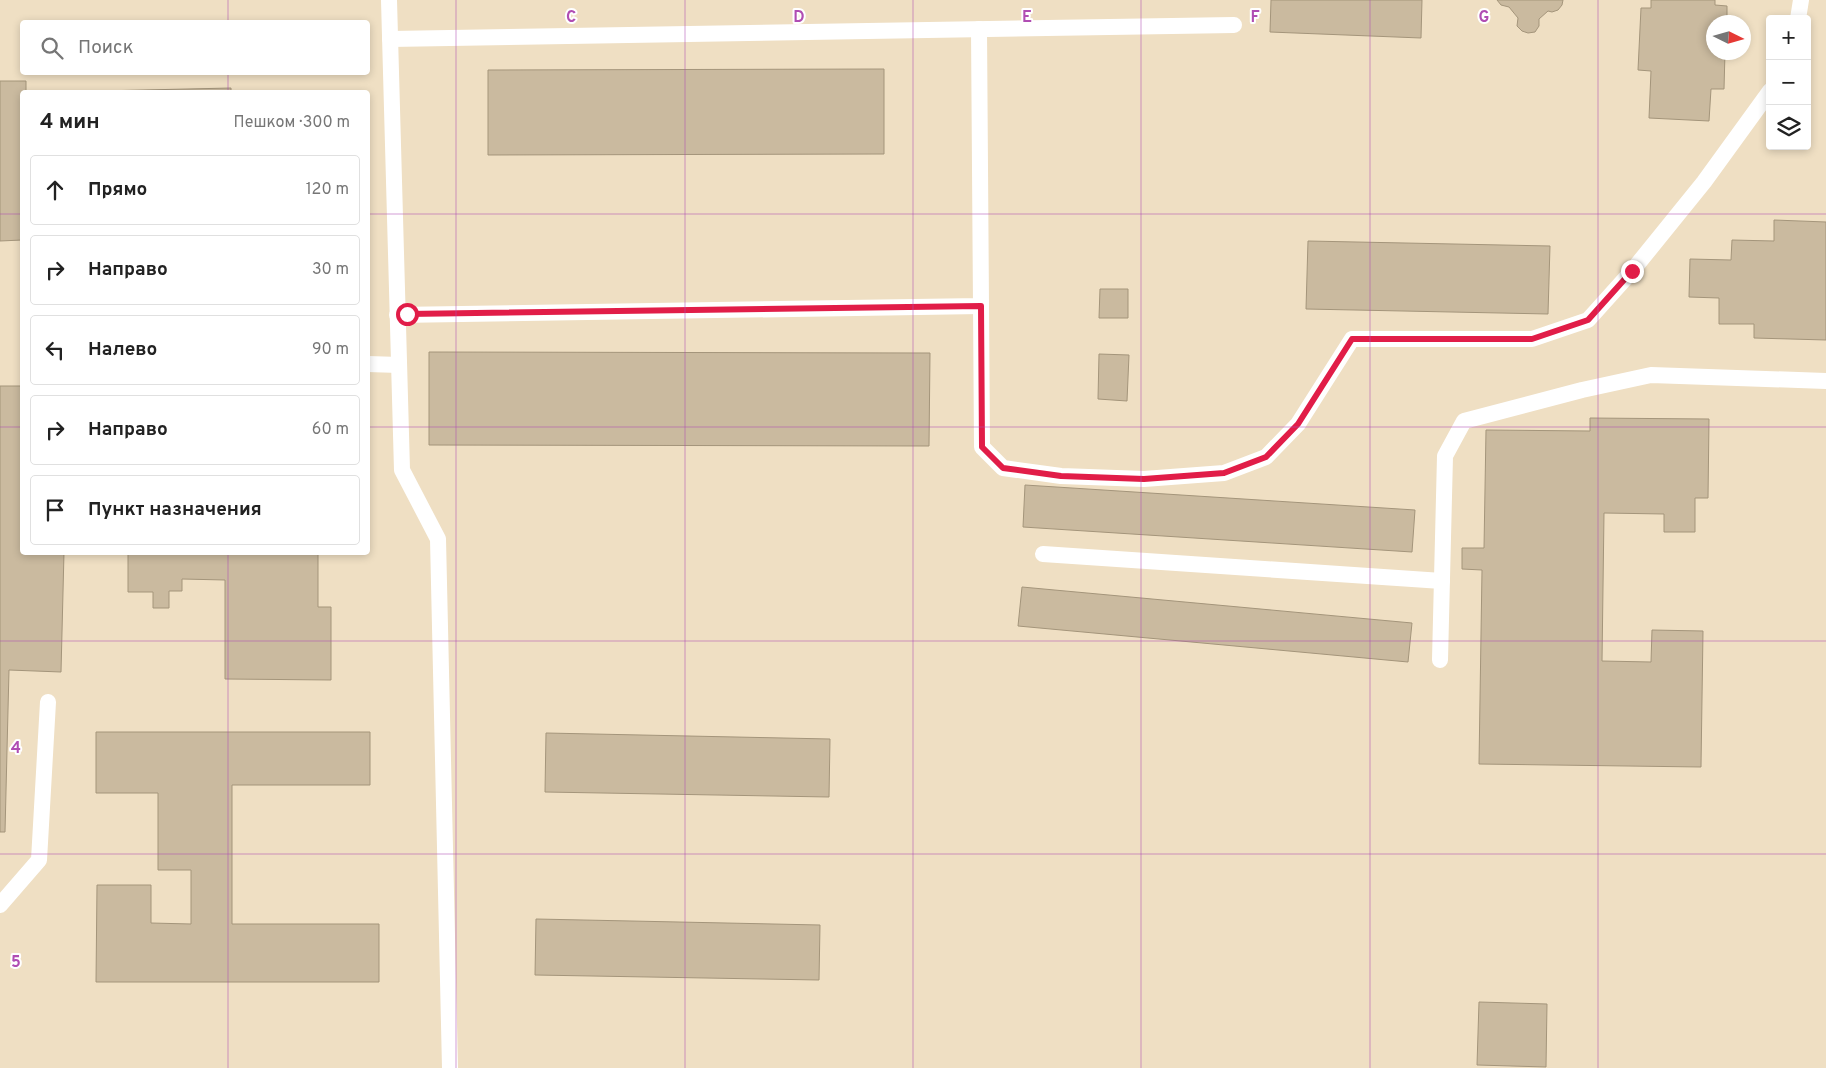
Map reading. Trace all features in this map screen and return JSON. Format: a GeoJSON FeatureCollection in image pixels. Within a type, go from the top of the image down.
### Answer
{"type":"FeatureCollection","features":[{"type":"Feature","properties":{"kind":"lane"},"geometry":{"type":"LineString","coordinates":[[389,0],[402,470],[438,540],[450,1068]]}},
{"type":"Feature","properties":{"kind":"lane"},"geometry":{"type":"LineString","coordinates":[[1799,15],[1801,0]]}},
{"type":"Feature","properties":{"kind":"lane"},"geometry":{"type":"LineString","coordinates":[[390,39],[1234,24]]}},
{"type":"Feature","properties":{"kind":"lane"},"geometry":{"type":"LineString","coordinates":[[979,29],[982,447],[1003,468],[1061,476],[1144,479],[1224,473],[1266,457],[1298,424],[1352,339],[1532,339],[1588,320],[1632,271],[1704,182],[1766,97]]}},
{"type":"Feature","properties":{"kind":"lane"},"geometry":{"type":"LineString","coordinates":[[398,315],[981,306]]}},
{"type":"Feature","properties":{"kind":"lane"},"geometry":{"type":"LineString","coordinates":[[370,364],[399,365]]}},
{"type":"Feature","properties":{"kind":"lane"},"geometry":{"type":"LineString","coordinates":[[1440,660],[1445,456],[1464,421],[1582,390],[1651,375],[1826,381]]}},
{"type":"Feature","properties":{"kind":"lane"},"geometry":{"type":"LineString","coordinates":[[1043,554],[1442,581]]}},
{"type":"Feature","properties":{"kind":"lane"},"geometry":{"type":"LineString","coordinates":[[0,905],[39,860],[48,702]]}},
{"type":"Feature","properties":{"kind":"building"},"geometry":{"type":"Polygon","coordinates":[[[1271,0],[1422,0],[1421,38],[1270,32],[1271,0]]]}},
{"type":"Feature","properties":{"kind":"building"},"geometry":{"type":"Polygon","coordinates":[[[1497,0],[1563,0],[1558,10],[1548,11],[1539,19],[1539,26],[1535,32],[1528,33],[1522,31],[1517,26],[1518,18],[1509,7],[1501,5],[1497,0]]]}},
{"type":"Feature","properties":{"kind":"building"},"geometry":{"type":"Polygon","coordinates":[[[1651,0],[1715,0],[1715,5],[1727,6],[1727,15],[1706,15],[1706,60],[1725,60],[1724,89],[1711,89],[1709,121],[1649,118],[1651,71],[1638,70],[1641,8],[1651,8],[1651,0]]]}},
{"type":"Feature","properties":{"kind":"building"},"geometry":{"type":"Polygon","coordinates":[[[884,69],[884,154],[488,155],[488,70],[884,69]]]}},
{"type":"Feature","properties":{"kind":"building"},"geometry":{"type":"Polygon","coordinates":[[[0,81],[26,81],[26,90],[20,90],[20,240],[0,241],[0,81]]]}},
{"type":"Feature","properties":{"kind":"building"},"geometry":{"type":"Polygon","coordinates":[[[231,88],[231,90],[144,90],[231,88]]]}},
{"type":"Feature","properties":{"kind":"building"},"geometry":{"type":"Polygon","coordinates":[[[1774,220],[1826,222],[1826,340],[1754,338],[1754,324],[1719,324],[1719,298],[1689,297],[1690,259],[1731,260],[1732,240],[1774,241],[1774,220]]]}},
{"type":"Feature","properties":{"kind":"building"},"geometry":{"type":"Polygon","coordinates":[[[1308,241],[1550,246],[1548,314],[1306,309],[1308,241]]]}},
{"type":"Feature","properties":{"kind":"building"},"geometry":{"type":"Polygon","coordinates":[[[1100,289],[1128,289],[1128,318],[1099,318],[1100,289]]]}},
{"type":"Feature","properties":{"kind":"building"},"geometry":{"type":"Polygon","coordinates":[[[429,352],[930,353],[929,446],[429,445],[429,352]]]}},
{"type":"Feature","properties":{"kind":"building"},"geometry":{"type":"Polygon","coordinates":[[[1099,354],[1129,355],[1127,401],[1098,399],[1099,354]]]}},
{"type":"Feature","properties":{"kind":"building"},"geometry":{"type":"Polygon","coordinates":[[[0,386],[20,386],[20,555],[64,555],[61,672],[9,670],[5,832],[0,832],[0,386]]]}},
{"type":"Feature","properties":{"kind":"building"},"geometry":{"type":"Polygon","coordinates":[[[1590,418],[1709,419],[1708,498],[1695,498],[1695,532],[1664,532],[1664,514],[1604,513],[1602,661],[1651,662],[1652,630],[1703,631],[1701,767],[1479,764],[1482,570],[1462,569],[1462,548],[1484,548],[1486,430],[1590,431],[1590,418]]]}},
{"type":"Feature","properties":{"kind":"building"},"geometry":{"type":"Polygon","coordinates":[[[1025,485],[1415,510],[1412,552],[1023,527],[1025,485]]]}},
{"type":"Feature","properties":{"kind":"building"},"geometry":{"type":"Polygon","coordinates":[[[128,555],[318,555],[318,607],[331,607],[331,680],[225,679],[225,580],[182,579],[182,591],[169,591],[169,608],[153,608],[153,592],[128,592],[128,555]]]}},
{"type":"Feature","properties":{"kind":"building"},"geometry":{"type":"Polygon","coordinates":[[[1022,587],[1412,623],[1408,662],[1018,626],[1022,587]]]}},
{"type":"Feature","properties":{"kind":"building"},"geometry":{"type":"Polygon","coordinates":[[[96,732],[370,732],[370,785],[232,785],[232,924],[379,924],[379,982],[96,982],[97,885],[151,885],[151,923],[191,924],[191,870],[158,870],[158,793],[96,793],[96,732]]]}},
{"type":"Feature","properties":{"kind":"building"},"geometry":{"type":"Polygon","coordinates":[[[546,733],[830,739],[829,797],[545,792],[546,733]]]}},
{"type":"Feature","properties":{"kind":"building"},"geometry":{"type":"Polygon","coordinates":[[[536,919],[820,925],[819,980],[535,975],[536,919]]]}},
{"type":"Feature","properties":{"kind":"building"},"geometry":{"type":"Polygon","coordinates":[[[1479,1002],[1547,1004],[1546,1067],[1477,1065],[1479,1002]]]}},
{"type":"Feature","properties":{"kind":"route"},"geometry":{"type":"LineString","coordinates":[[407,314],[981,306],[982,447],[1003,468],[1061,476],[1144,479],[1224,473],[1266,457],[1298,424],[1352,339],[1532,339],[1588,320],[1632,271]]}}]}
